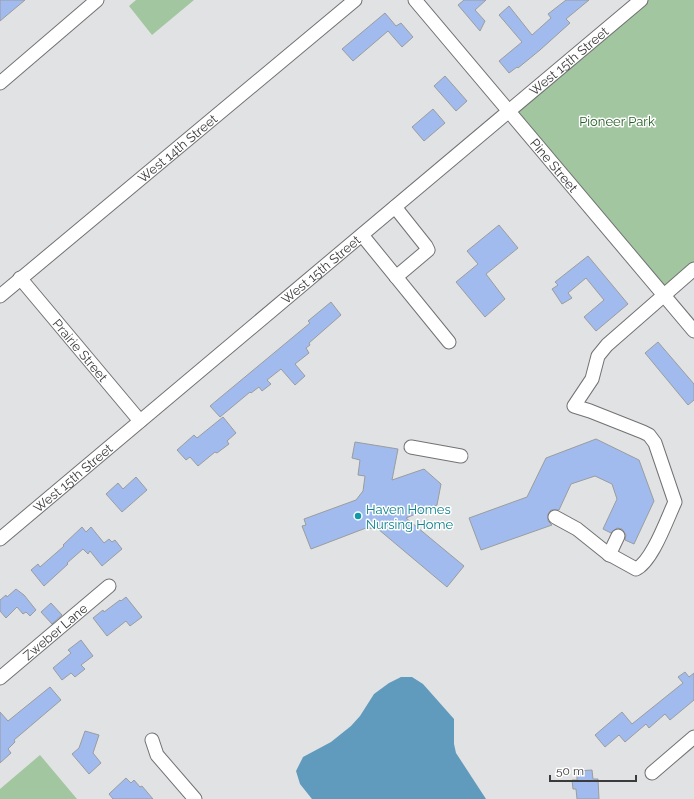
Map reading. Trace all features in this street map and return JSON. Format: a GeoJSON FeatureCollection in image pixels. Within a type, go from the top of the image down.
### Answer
{"type":"FeatureCollection","features":[{"type":"Feature","properties":{"kind":"street"},"geometry":{"type":"LineString","coordinates":[[0,84],[97,0]]}},
{"type":"Feature","properties":{"kind":"street","name":"West 14th Street"},"geometry":{"type":"LineString","coordinates":[[0,296],[355,0]]}},
{"type":"Feature","properties":{"kind":"street","name":"Pine Street"},"geometry":{"type":"LineString","coordinates":[[415,0],[694,331]]}},
{"type":"Feature","properties":{"kind":"street","name":"West 15th Street"},"geometry":{"type":"LineString","coordinates":[[0,539],[641,0]]}},
{"type":"Feature","properties":{"kind":"street"},"geometry":{"type":"LineString","coordinates":[[395,207],[428,250],[396,277]]}},
{"type":"Feature","properties":{"kind":"street"},"geometry":{"type":"LineString","coordinates":[[362,235],[449,342]]}},
{"type":"Feature","properties":{"kind":"street"},"geometry":{"type":"LineString","coordinates":[[555,517],[577,529],[609,555],[636,569],[641,567],[649,557],[676,502],[655,443],[649,435],[574,406],[592,379],[598,356],[607,345],[694,269]]}},
{"type":"Feature","properties":{"kind":"street","name":"Prairie Street"},"geometry":{"type":"LineString","coordinates":[[20,278],[140,421]]}},
{"type":"Feature","properties":{"kind":"street"},"geometry":{"type":"LineString","coordinates":[[411,446],[461,456]]}},
{"type":"Feature","properties":{"kind":"street"},"geometry":{"type":"LineString","coordinates":[[609,555],[618,536]]}},
{"type":"Feature","properties":{"kind":"street","name":"Zweber Lane"},"geometry":{"type":"LineString","coordinates":[[0,678],[109,586]]}},
{"type":"Feature","properties":{"kind":"street"},"geometry":{"type":"LineString","coordinates":[[652,772],[694,737]]}},
{"type":"Feature","properties":{"kind":"street"},"geometry":{"type":"LineString","coordinates":[[152,740],[157,755],[194,799]]}},
{"type":"Feature","properties":{"kind":"green space"},"geometry":{"type":"Polygon","coordinates":[[[136,0],[194,0],[152,35],[129,6],[136,0]]]}},
{"type":"Feature","properties":{"kind":"green space","name":"Pioneer Park"},"geometry":{"type":"Polygon","coordinates":[[[641,0],[694,0],[694,269],[664,296],[509,111],[641,0]]]}},
{"type":"Feature","properties":{"kind":"green space"},"geometry":{"type":"Polygon","coordinates":[[[40,755],[77,799],[0,799],[0,789],[40,755]]]}},
{"type":"Feature","properties":{"kind":"water"},"geometry":{"type":"Polygon","coordinates":[[[401,677],[412,677],[423,684],[454,719],[454,744],[456,753],[486,799],[312,799],[300,784],[296,771],[303,757],[331,742],[351,726],[360,716],[374,694],[389,683],[401,677]]]}},
{"type":"Feature","properties":{"kind":"building"},"geometry":{"type":"Polygon","coordinates":[[[0,0],[25,0],[0,21],[0,0]]]}},
{"type":"Feature","properties":{"kind":"building"},"geometry":{"type":"Polygon","coordinates":[[[464,0],[486,0],[475,10],[485,21],[480,31],[458,5],[464,0]]]}},
{"type":"Feature","properties":{"kind":"building"},"geometry":{"type":"Polygon","coordinates":[[[566,0],[589,0],[566,19],[570,23],[540,50],[518,68],[517,67],[509,73],[499,61],[522,42],[499,15],[509,6],[532,35],[551,18],[548,14],[566,0]]]}},
{"type":"Feature","properties":{"kind":"building"},"geometry":{"type":"Polygon","coordinates":[[[385,13],[396,26],[401,23],[413,37],[402,47],[388,31],[353,61],[342,49],[385,13]]]}},
{"type":"Feature","properties":{"kind":"building"},"geometry":{"type":"Polygon","coordinates":[[[445,76],[467,101],[456,111],[434,86],[445,76]]]}},
{"type":"Feature","properties":{"kind":"building"},"geometry":{"type":"Polygon","coordinates":[[[433,109],[445,123],[424,141],[412,127],[433,109]]]}},
{"type":"Feature","properties":{"kind":"building"},"geometry":{"type":"Polygon","coordinates":[[[499,225],[518,248],[486,274],[505,299],[485,317],[456,282],[478,264],[467,251],[499,225]]]}},
{"type":"Feature","properties":{"kind":"building"},"geometry":{"type":"Polygon","coordinates":[[[588,256],[628,304],[596,331],[584,317],[604,300],[586,278],[568,293],[572,298],[562,304],[552,289],[558,285],[555,282],[588,256]]]}},
{"type":"Feature","properties":{"kind":"building"},"geometry":{"type":"Polygon","coordinates":[[[331,302],[341,315],[309,343],[310,345],[306,348],[309,353],[295,364],[305,376],[295,385],[281,369],[267,380],[271,384],[262,391],[259,387],[251,393],[250,392],[220,417],[210,406],[310,323],[308,321],[331,302]]]}},
{"type":"Feature","properties":{"kind":"building"},"geometry":{"type":"Polygon","coordinates":[[[658,342],[694,384],[694,400],[688,405],[645,353],[658,342]]]}},
{"type":"Feature","properties":{"kind":"building"},"geometry":{"type":"Polygon","coordinates":[[[223,417],[236,433],[227,441],[229,444],[217,453],[215,452],[198,466],[190,457],[186,460],[177,450],[194,435],[197,438],[223,417]]]}},
{"type":"Feature","properties":{"kind":"building"},"geometry":{"type":"Polygon","coordinates":[[[596,439],[639,460],[654,501],[634,544],[625,540],[626,535],[622,529],[617,528],[611,533],[603,529],[617,499],[612,484],[595,476],[571,484],[559,510],[551,510],[548,514],[548,521],[552,525],[481,550],[469,518],[527,497],[546,458],[596,439]]]}},
{"type":"Feature","properties":{"kind":"building","name":"Haven Homes Nursing Home"},"geometry":{"type":"Polygon","coordinates":[[[355,442],[398,449],[392,480],[424,469],[441,484],[437,505],[406,518],[464,566],[447,587],[378,529],[366,528],[311,549],[302,526],[306,525],[304,519],[356,500],[363,491],[365,476],[358,475],[360,460],[352,458],[355,442]]]}},
{"type":"Feature","properties":{"kind":"building"},"geometry":{"type":"Polygon","coordinates":[[[136,477],[147,490],[122,512],[106,494],[118,483],[123,489],[136,477]]]}},
{"type":"Feature","properties":{"kind":"building"},"geometry":{"type":"Polygon","coordinates":[[[82,527],[86,532],[91,527],[104,543],[109,539],[112,542],[115,540],[122,549],[102,566],[90,551],[88,554],[83,549],[44,586],[31,570],[38,564],[40,567],[64,546],[63,545],[82,527]]]}},
{"type":"Feature","properties":{"kind":"building"},"geometry":{"type":"Polygon","coordinates":[[[16,589],[24,595],[36,610],[30,616],[26,612],[23,614],[17,607],[6,618],[0,611],[0,600],[6,595],[7,597],[16,589]]]}},
{"type":"Feature","properties":{"kind":"building"},"geometry":{"type":"Polygon","coordinates":[[[126,597],[142,617],[130,626],[126,621],[107,636],[93,618],[103,610],[104,612],[126,597]]]}},
{"type":"Feature","properties":{"kind":"building"},"geometry":{"type":"Polygon","coordinates":[[[51,603],[62,615],[52,624],[41,612],[51,603]]]}},
{"type":"Feature","properties":{"kind":"building"},"geometry":{"type":"Polygon","coordinates":[[[81,640],[93,656],[81,665],[85,669],[75,677],[71,673],[62,680],[53,668],[71,653],[68,650],[81,640]]]}},
{"type":"Feature","properties":{"kind":"building"},"geometry":{"type":"Polygon","coordinates":[[[685,672],[689,677],[694,673],[694,700],[670,720],[665,714],[649,728],[646,724],[625,742],[619,735],[605,747],[595,735],[622,712],[632,724],[683,683],[678,677],[685,672]]]}},
{"type":"Feature","properties":{"kind":"building"},"geometry":{"type":"Polygon","coordinates":[[[50,687],[61,700],[14,740],[15,742],[8,749],[11,753],[0,763],[0,712],[8,721],[50,687]]]}},
{"type":"Feature","properties":{"kind":"building"},"geometry":{"type":"Polygon","coordinates":[[[85,731],[99,735],[93,753],[101,763],[89,774],[72,754],[79,748],[85,731]]]}},
{"type":"Feature","properties":{"kind":"building"},"geometry":{"type":"Polygon","coordinates":[[[592,770],[593,779],[598,779],[599,799],[577,799],[576,789],[573,789],[572,780],[577,780],[577,771],[592,770]]]}},
{"type":"Feature","properties":{"kind":"building"},"geometry":{"type":"Polygon","coordinates":[[[126,778],[131,783],[134,780],[140,787],[142,786],[153,799],[113,799],[109,794],[126,778]]]}},
{"type":"Feature","properties":{"kind":"place","name":"Haven Homes Nursing Home"},"geometry":{"type":"Point","coordinates":[358,516]}}]}
